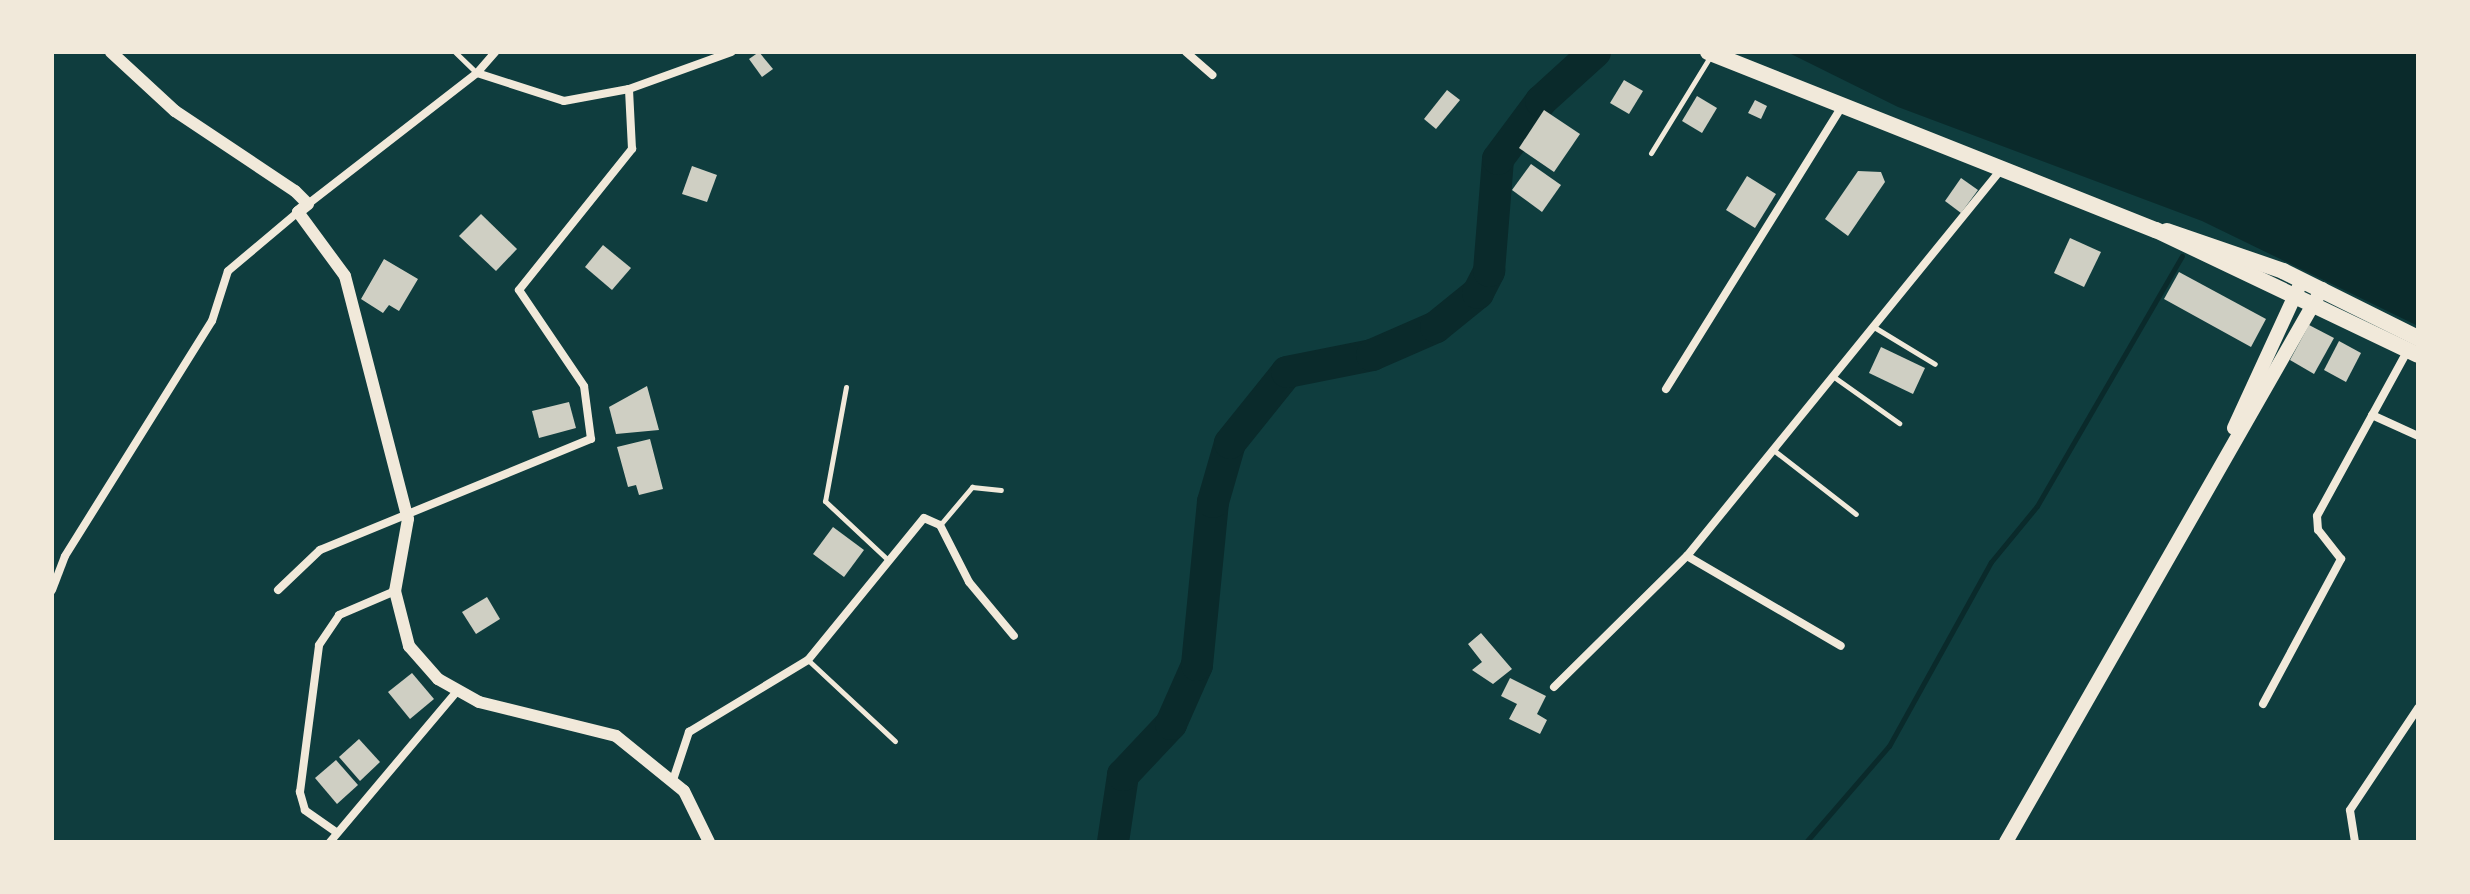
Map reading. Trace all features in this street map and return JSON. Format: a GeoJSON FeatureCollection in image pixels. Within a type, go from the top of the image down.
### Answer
{"type":"FeatureCollection","features":[{"type":"Feature","properties":{"kind":"main road"},"geometry":{"type":"LineString","coordinates":[[1710,53],[2005,166],[2299,286],[2415,348]]}},
{"type":"Feature","properties":{"kind":"main road"},"geometry":{"type":"LineString","coordinates":[[2230,440],[2299,286]]}},
{"type":"Feature","properties":{"kind":"main road"},"geometry":{"type":"LineString","coordinates":[[2006,842],[2230,440],[2318,294]]}},
{"type":"Feature","properties":{"kind":"street"},"geometry":{"type":"LineString","coordinates":[[111,52],[175,111],[303,208],[350,287],[408,519],[395,591],[409,646],[457,691],[512,713],[604,730],[673,780],[709,842]]}},
{"type":"Feature","properties":{"kind":"street"},"geometry":{"type":"LineString","coordinates":[[52,590],[65,556],[212,321],[228,271],[303,208],[477,73],[495,52]]}},
{"type":"Feature","properties":{"kind":"street"},"geometry":{"type":"LineString","coordinates":[[477,73],[564,101],[629,89],[731,52]]}},
{"type":"Feature","properties":{"kind":"street"},"geometry":{"type":"LineString","coordinates":[[1186,52],[1212,75]]}},
{"type":"Feature","properties":{"kind":"street"},"geometry":{"type":"LineString","coordinates":[[278,590],[320,550],[408,519],[591,439],[584,386],[519,290],[632,149],[629,89]]}},
{"type":"Feature","properties":{"kind":"street"},"geometry":{"type":"LineString","coordinates":[[1666,389],[1843,104]]}},
{"type":"Feature","properties":{"kind":"street"},"geometry":{"type":"LineString","coordinates":[[1554,687],[1687,556],[1776,452],[2005,166]]}},
{"type":"Feature","properties":{"kind":"street"},"geometry":{"type":"LineString","coordinates":[[2263,704],[2341,559],[2315,523],[2372,415],[2415,348]]}},
{"type":"Feature","properties":{"kind":"street"},"geometry":{"type":"LineString","coordinates":[[2372,415],[2418,436]]}},
{"type":"Feature","properties":{"kind":"street"},"geometry":{"type":"LineString","coordinates":[[673,780],[689,732],[808,660],[924,518],[940,525],[969,582],[1014,636]]}},
{"type":"Feature","properties":{"kind":"street"},"geometry":{"type":"LineString","coordinates":[[1687,556],[1841,646]]}},
{"type":"Feature","properties":{"kind":"street"},"geometry":{"type":"LineString","coordinates":[[336,832],[305,810],[300,792],[319,645],[339,615],[395,591]]}},
{"type":"Feature","properties":{"kind":"street"},"geometry":{"type":"LineString","coordinates":[[330,842],[457,691]]}},
{"type":"Feature","properties":{"kind":"street"},"geometry":{"type":"LineString","coordinates":[[2355,842],[2350,810],[2418,708]]}},
{"type":"Feature","properties":{"kind":"lane"},"geometry":{"type":"LineString","coordinates":[[455,52],[477,73]]}},
{"type":"Feature","properties":{"kind":"lane"},"geometry":{"type":"LineString","coordinates":[[1651,153],[1710,53]]}},
{"type":"Feature","properties":{"kind":"lane"},"geometry":{"type":"LineString","coordinates":[[1874,327],[1935,364]]}},
{"type":"Feature","properties":{"kind":"lane"},"geometry":{"type":"LineString","coordinates":[[1834,377],[1899,423]]}},
{"type":"Feature","properties":{"kind":"lane"},"geometry":{"type":"LineString","coordinates":[[846,387],[825,501],[888,560]]}},
{"type":"Feature","properties":{"kind":"lane"},"geometry":{"type":"LineString","coordinates":[[1776,452],[1856,514]]}},
{"type":"Feature","properties":{"kind":"lane"},"geometry":{"type":"LineString","coordinates":[[940,525],[972,487],[1001,490]]}},
{"type":"Feature","properties":{"kind":"lane"},"geometry":{"type":"LineString","coordinates":[[808,660],[895,741]]}},
{"type":"Feature","properties":{"kind":"water"},"geometry":{"type":"Polygon","coordinates":[[[1787,52],[2418,52],[2418,326],[2202,221],[1898,107],[1787,52]]]}},
{"type":"Feature","properties":{"kind":"building"},"geometry":{"type":"Polygon","coordinates":[[[759,52],[773,69],[762,77],[749,59],[759,52]]]}},
{"type":"Feature","properties":{"kind":"building"},"geometry":{"type":"Polygon","coordinates":[[[1624,80],[1643,91],[1629,114],[1610,103],[1624,80]]]}},
{"type":"Feature","properties":{"kind":"building"},"geometry":{"type":"Polygon","coordinates":[[[1447,90],[1460,100],[1436,129],[1424,119],[1447,90]]]}},
{"type":"Feature","properties":{"kind":"building"},"geometry":{"type":"Polygon","coordinates":[[[1697,96],[1717,108],[1702,133],[1682,121],[1697,96]]]}},
{"type":"Feature","properties":{"kind":"building"},"geometry":{"type":"Polygon","coordinates":[[[1755,100],[1767,106],[1761,119],[1748,113],[1755,100]]]}},
{"type":"Feature","properties":{"kind":"building"},"geometry":{"type":"Polygon","coordinates":[[[1544,110],[1580,134],[1554,172],[1519,148],[1544,110]]]}},
{"type":"Feature","properties":{"kind":"building"},"geometry":{"type":"Polygon","coordinates":[[[1531,164],[1561,185],[1542,212],[1512,190],[1531,164]]]}},
{"type":"Feature","properties":{"kind":"building"},"geometry":{"type":"Polygon","coordinates":[[[692,166],[717,175],[707,202],[682,194],[692,166]]]}},
{"type":"Feature","properties":{"kind":"building"},"geometry":{"type":"Polygon","coordinates":[[[1858,171],[1881,172],[1885,182],[1848,236],[1825,219],[1858,171]]]}},
{"type":"Feature","properties":{"kind":"building"},"geometry":{"type":"Polygon","coordinates":[[[1747,176],[1776,194],[1755,228],[1726,210],[1747,176]]]}},
{"type":"Feature","properties":{"kind":"building"},"geometry":{"type":"Polygon","coordinates":[[[1961,178],[1978,190],[1961,213],[1945,201],[1961,178]]]}},
{"type":"Feature","properties":{"kind":"building"},"geometry":{"type":"Polygon","coordinates":[[[481,214],[517,249],[496,271],[459,236],[481,214]]]}},
{"type":"Feature","properties":{"kind":"building"},"geometry":{"type":"Polygon","coordinates":[[[2070,238],[2101,252],[2084,287],[2054,273],[2070,238]]]}},
{"type":"Feature","properties":{"kind":"building"},"geometry":{"type":"Polygon","coordinates":[[[603,245],[631,268],[612,290],[585,267],[603,245]]]}},
{"type":"Feature","properties":{"kind":"building"},"geometry":{"type":"Polygon","coordinates":[[[384,259],[418,279],[399,311],[389,305],[383,313],[361,299],[384,259]]]}},
{"type":"Feature","properties":{"kind":"building"},"geometry":{"type":"Polygon","coordinates":[[[2179,272],[2266,319],[2251,347],[2164,299],[2179,272]]]}},
{"type":"Feature","properties":{"kind":"building"},"geometry":{"type":"Polygon","coordinates":[[[2309,325],[2334,338],[2314,374],[2290,360],[2309,325]]]}},
{"type":"Feature","properties":{"kind":"building"},"geometry":{"type":"Polygon","coordinates":[[[2339,341],[2361,353],[2346,382],[2324,370],[2339,341]]]}},
{"type":"Feature","properties":{"kind":"building"},"geometry":{"type":"Polygon","coordinates":[[[1881,347],[1925,368],[1913,394],[1869,373],[1881,347]]]}},
{"type":"Feature","properties":{"kind":"building"},"geometry":{"type":"Polygon","coordinates":[[[647,386],[659,430],[616,434],[609,407],[647,386]]]}},
{"type":"Feature","properties":{"kind":"building"},"geometry":{"type":"Polygon","coordinates":[[[569,402],[576,428],[539,438],[532,411],[569,402]]]}},
{"type":"Feature","properties":{"kind":"building"},"geometry":{"type":"Polygon","coordinates":[[[650,439],[663,489],[639,495],[636,485],[628,487],[617,447],[650,439]]]}},
{"type":"Feature","properties":{"kind":"building"},"geometry":{"type":"Polygon","coordinates":[[[833,527],[864,550],[844,577],[813,554],[833,527]]]}},
{"type":"Feature","properties":{"kind":"building"},"geometry":{"type":"Polygon","coordinates":[[[487,597],[500,619],[476,634],[462,612],[487,597]]]}},
{"type":"Feature","properties":{"kind":"building"},"geometry":{"type":"Polygon","coordinates":[[[1481,633],[1512,669],[1493,684],[1472,670],[1482,662],[1468,644],[1481,633]]]}},
{"type":"Feature","properties":{"kind":"building"},"geometry":{"type":"Polygon","coordinates":[[[412,673],[434,699],[410,719],[388,692],[412,673]]]}},
{"type":"Feature","properties":{"kind":"building"},"geometry":{"type":"Polygon","coordinates":[[[1510,678],[1546,696],[1537,714],[1547,720],[1540,734],[1509,719],[1517,704],[1501,696],[1510,678]]]}},
{"type":"Feature","properties":{"kind":"building"},"geometry":{"type":"Polygon","coordinates":[[[359,739],[380,762],[360,781],[339,757],[359,739]]]}},
{"type":"Feature","properties":{"kind":"building"},"geometry":{"type":"Polygon","coordinates":[[[336,760],[358,785],[337,804],[315,778],[336,760]]]}},
{"type":"Feature","properties":{"kind":"waterway"},"geometry":{"type":"LineString","coordinates":[[1113,842],[1123,775],[1171,724],[1197,665],[1213,502],[1230,443],[1287,372],[1372,355],[1436,327],[1478,293],[1489,271],[1498,159],[1541,101],[1595,52]]}},
{"type":"Feature","properties":{"kind":"waterway"},"geometry":{"type":"LineString","coordinates":[[1806,842],[1889,746],[1991,562],[2037,506],[2182,256]]}}]}
